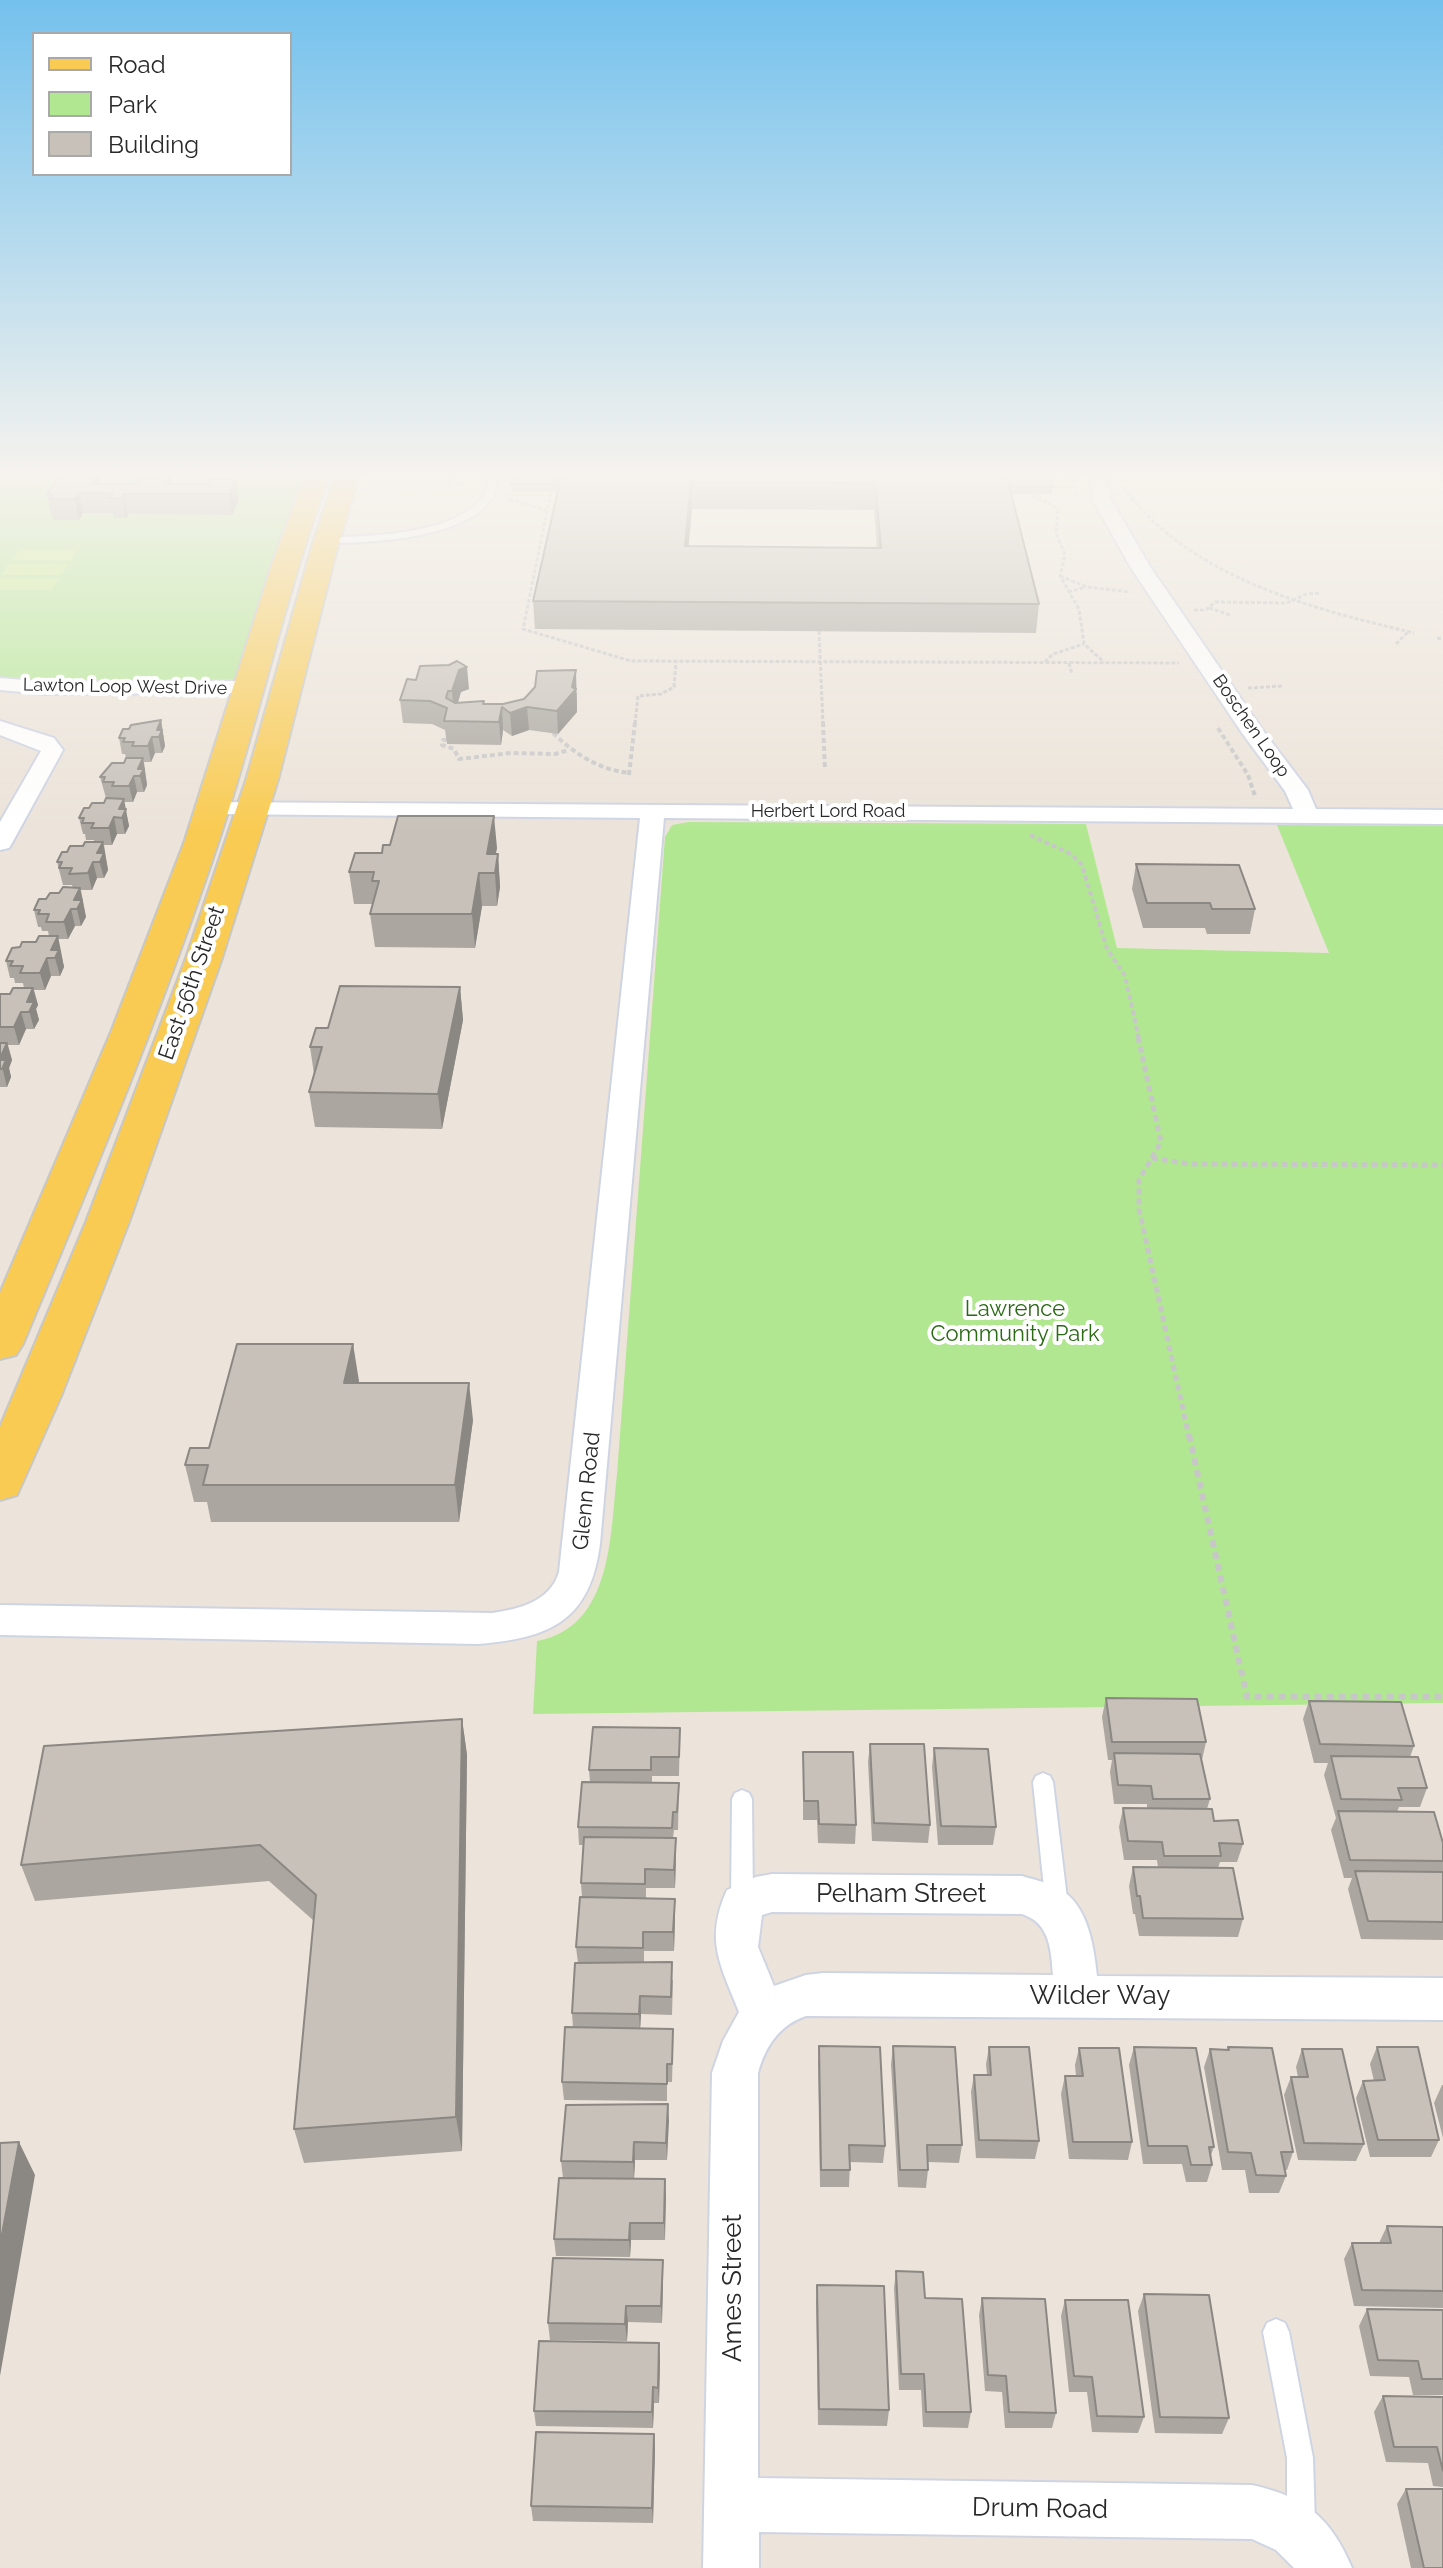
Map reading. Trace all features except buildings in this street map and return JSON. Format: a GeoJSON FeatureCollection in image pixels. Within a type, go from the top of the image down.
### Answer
{"type":"FeatureCollection","features":[{"type":"Feature","properties":{"kind":"main road","name":"East 56th Street"},"geometry":{"type":"LineString","coordinates":[[0,1344],[98,1112],[212,807],[277,593]]}},
{"type":"Feature","properties":{"kind":"main road","name":"East 56th Street"},"geometry":{"type":"LineString","coordinates":[[0,1482],[108,1221],[186,1004],[276,731],[312,593]]}},
{"type":"Feature","properties":{"kind":"street","name":"Boschen Loop"},"geometry":{"type":"LineString","coordinates":[[1158,593],[1253,733],[1296,790],[1308,816]]}},
{"type":"Feature","properties":{"kind":"street","name":"Lawton Loop West Drive"},"geometry":{"type":"LineString","coordinates":[[0,684],[35,702],[60,687],[250,687]]}},
{"type":"Feature","properties":{"kind":"street"},"geometry":{"type":"LineString","coordinates":[[1,727],[21,723],[35,702]]}},
{"type":"Feature","properties":{"kind":"street"},"geometry":{"type":"LineString","coordinates":[[0,843],[52,750],[46,743],[1,727]]}},
{"type":"Feature","properties":{"kind":"street","name":"Herbert Lord Road"},"geometry":{"type":"LineString","coordinates":[[212,807],[1443,817]]}},
{"type":"Feature","properties":{"kind":"street","name":"Glenn Road"},"geometry":{"type":"LineString","coordinates":[[0,1620],[508,1628],[546,1613],[562,1600],[575,1583],[582,1544],[653,810]]}},
{"type":"Feature","properties":{"kind":"street","name":"Pelham Street"},"geometry":{"type":"LineString","coordinates":[[742,1904],[756,1896],[772,1893],[1022,1895],[1045,1902],[1058,1913]]}},
{"type":"Feature","properties":{"kind":"street"},"geometry":{"type":"LineString","coordinates":[[742,1904],[736,1947],[763,2016]]}},
{"type":"Feature","properties":{"kind":"street"},"geometry":{"type":"LineString","coordinates":[[1058,1913],[1071,1947],[1077,1996]]}},
{"type":"Feature","properties":{"kind":"street","name":"Wilder Way"},"geometry":{"type":"LineString","coordinates":[[763,2016],[790,1999],[814,1994],[1443,1999]]}},
{"type":"Feature","properties":{"kind":"street","name":"Ames Street"},"geometry":{"type":"LineString","coordinates":[[731,2568],[735,2073],[748,2033],[763,2016]]}},
{"type":"Feature","properties":{"kind":"street","name":"Drum Road"},"geometry":{"type":"LineString","coordinates":[[731,2505],[1252,2512],[1282,2520],[1312,2550]]}},
{"type":"Feature","properties":{"kind":"lane"},"geometry":{"type":"LineString","coordinates":[[1043,1782],[1058,1913]]}},
{"type":"Feature","properties":{"kind":"lane"},"geometry":{"type":"LineString","coordinates":[[742,1799],[742,1904]]}},
{"type":"Feature","properties":{"kind":"lane"},"geometry":{"type":"LineString","coordinates":[[1276,2332],[1300,2458],[1312,2550]]}},
{"type":"Feature","properties":{"kind":"path"},"geometry":{"type":"LineString","coordinates":[[530,593],[523,629],[624,660],[1192,663]]}},
{"type":"Feature","properties":{"kind":"path"},"geometry":{"type":"LineString","coordinates":[[1068,593],[1083,621],[1084,644],[1105,663]]}},
{"type":"Feature","properties":{"kind":"path"},"geometry":{"type":"LineString","coordinates":[[1280,593],[1414,633]]}},
{"type":"Feature","properties":{"kind":"path"},"geometry":{"type":"LineString","coordinates":[[1209,608],[1215,602],[1287,603],[1321,593]]}},
{"type":"Feature","properties":{"kind":"path"},"geometry":{"type":"LineString","coordinates":[[1185,611],[1209,608],[1230,615]]}},
{"type":"Feature","properties":{"kind":"path"},"geometry":{"type":"LineString","coordinates":[[819,631],[825,770]]}},
{"type":"Feature","properties":{"kind":"path"},"geometry":{"type":"LineString","coordinates":[[1396,644],[1408,632]]}},
{"type":"Feature","properties":{"kind":"path"},"geometry":{"type":"LineString","coordinates":[[1437,638],[1443,639]]}},
{"type":"Feature","properties":{"kind":"path"},"geometry":{"type":"LineString","coordinates":[[1044,662],[1053,654],[1084,644]]}},
{"type":"Feature","properties":{"kind":"path"},"geometry":{"type":"LineString","coordinates":[[553,733],[569,750],[610,772],[630,774],[638,696],[657,696],[674,687],[676,661]]}},
{"type":"Feature","properties":{"kind":"path"},"geometry":{"type":"LineString","coordinates":[[1069,663],[1072,674]]}},
{"type":"Feature","properties":{"kind":"path"},"geometry":{"type":"LineString","coordinates":[[1178,663],[1185,675]]}},
{"type":"Feature","properties":{"kind":"path"},"geometry":{"type":"LineString","coordinates":[[1239,688],[1282,686]]}},
{"type":"Feature","properties":{"kind":"path"},"geometry":{"type":"LineString","coordinates":[[1217,725],[1248,775],[1258,804]]}},
{"type":"Feature","properties":{"kind":"path"},"geometry":{"type":"LineString","coordinates":[[447,740],[443,740],[442,745],[454,749],[459,759],[479,761],[511,753],[555,756],[569,750]]}},
{"type":"Feature","properties":{"kind":"path"},"geometry":{"type":"LineString","coordinates":[[1024,832],[1071,854],[1082,865],[1107,949],[1125,976],[1161,1142],[1139,1180],[1139,1209],[1247,1697],[1443,1697]]}},
{"type":"Feature","properties":{"kind":"path"},"geometry":{"type":"LineString","coordinates":[[1152,1158],[1190,1164],[1443,1165]]}},
{"type":"Feature","properties":{"kind":"green space"},"geometry":{"type":"Polygon","coordinates":[[[0,593],[267,593],[237,678],[223,682],[83,683],[0,679],[0,593]]]}},
{"type":"Feature","properties":{"kind":"green space","name":"Lawrence Community Park"},"geometry":{"type":"Polygon","coordinates":[[[688,822],[1086,824],[1117,948],[1329,953],[1277,825],[1443,826],[1443,1703],[533,1714],[537,1641],[562,1632],[581,1617],[594,1598],[609,1550],[665,837],[672,825],[688,822]]]}}]}
